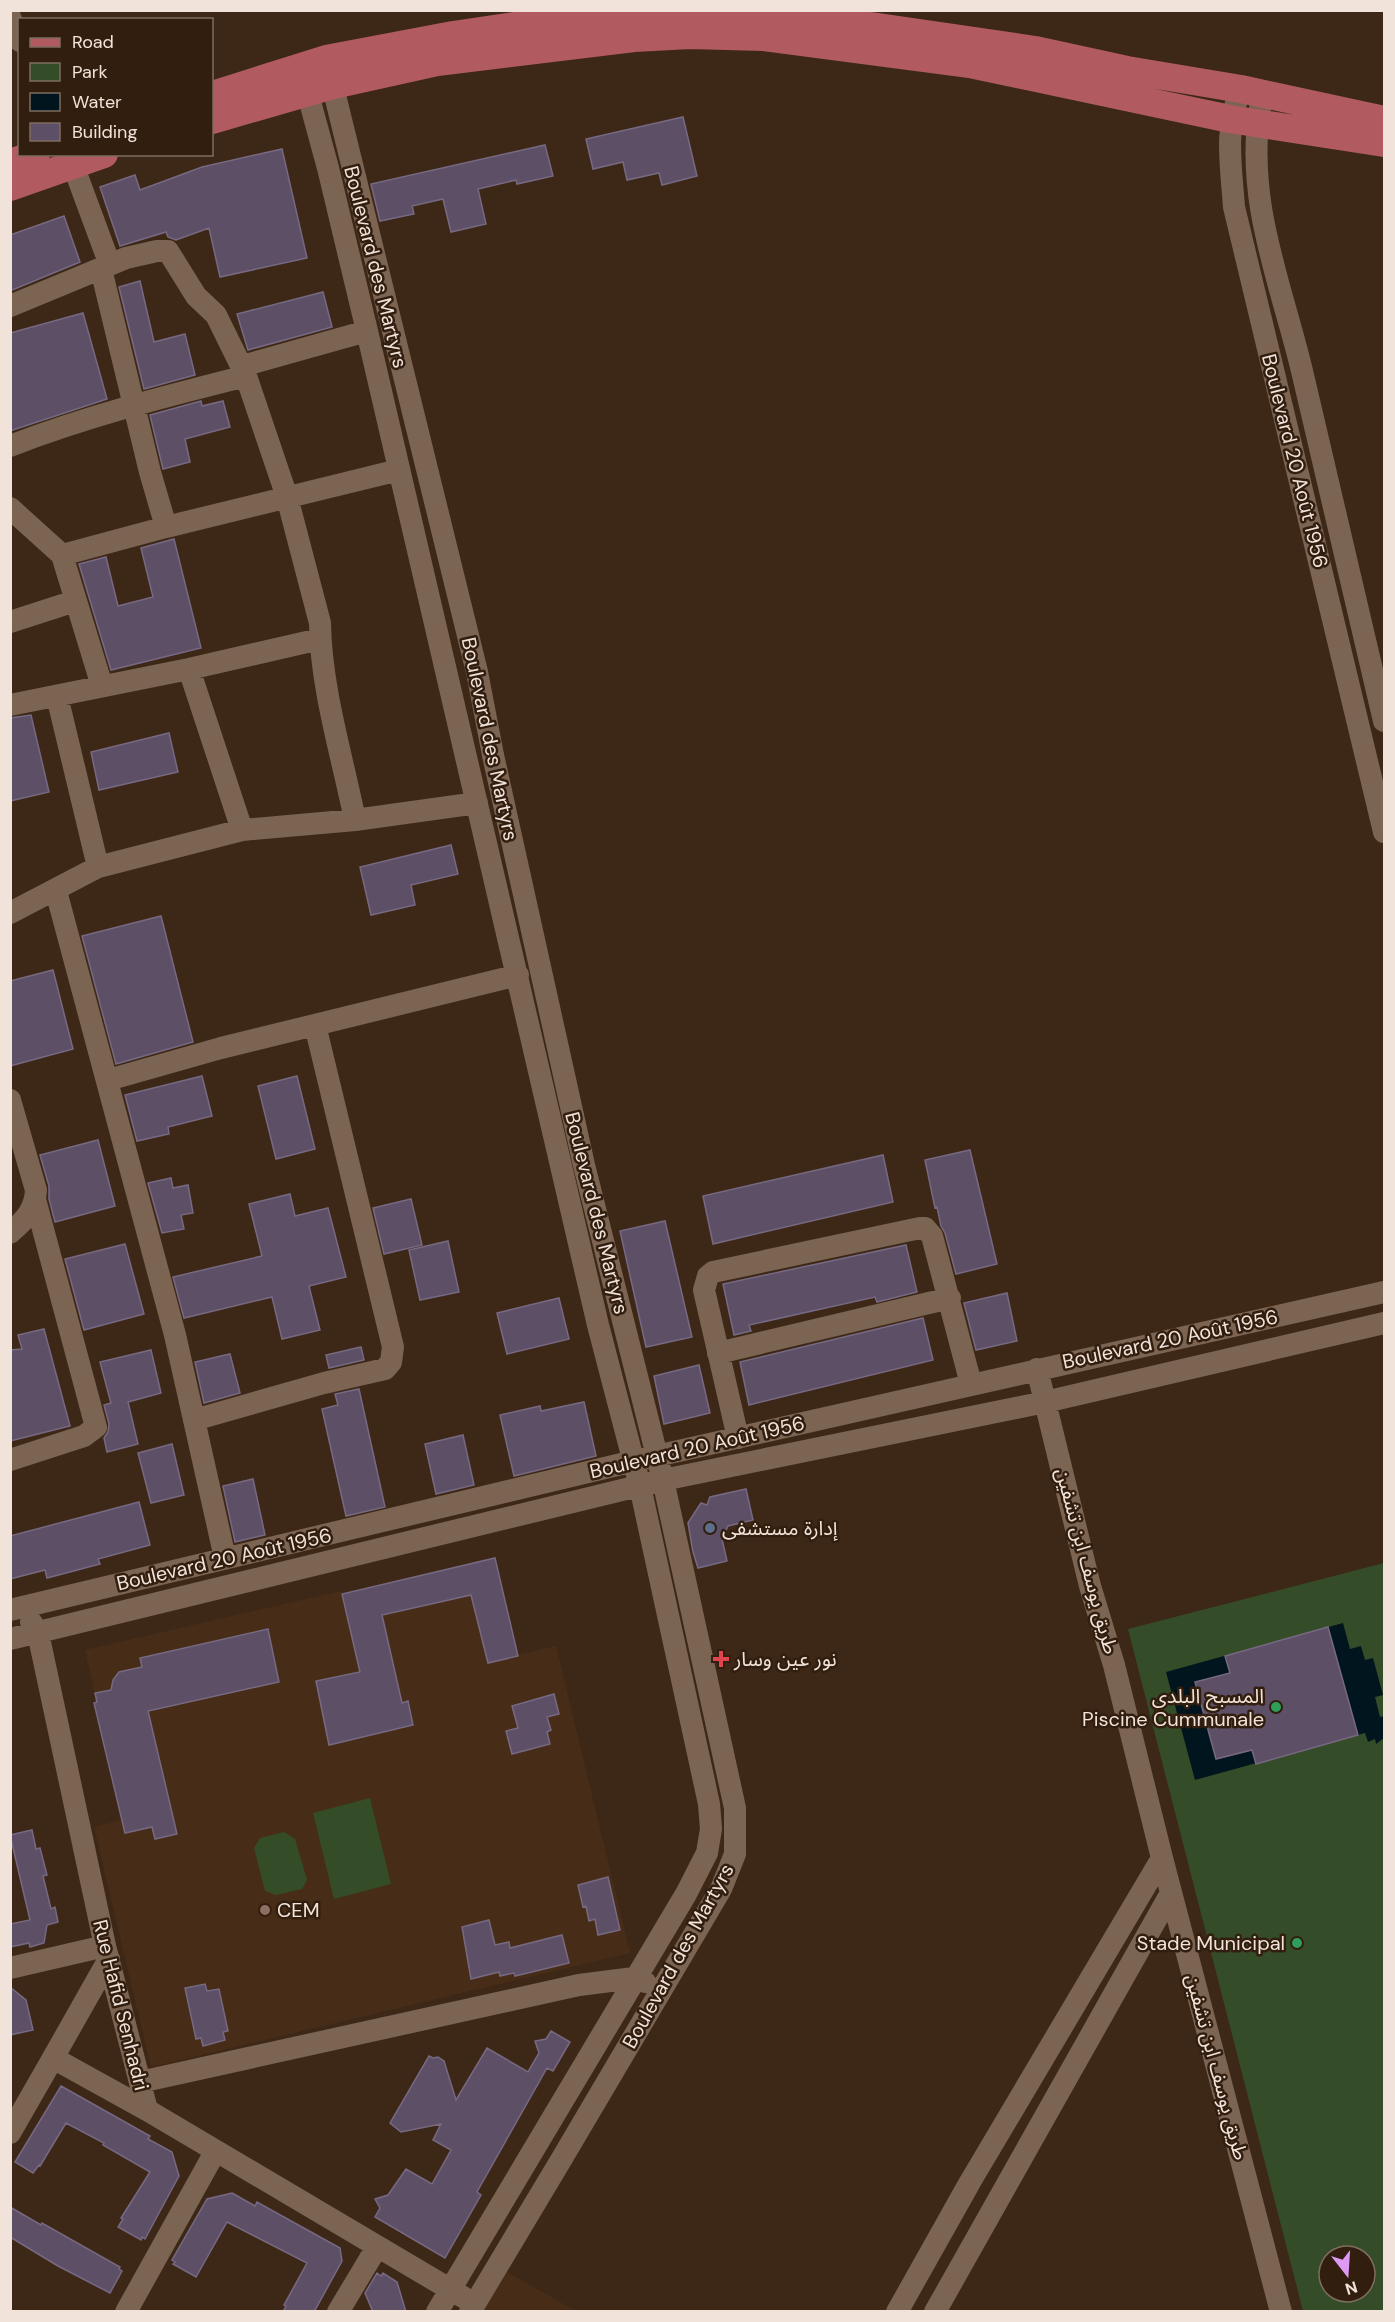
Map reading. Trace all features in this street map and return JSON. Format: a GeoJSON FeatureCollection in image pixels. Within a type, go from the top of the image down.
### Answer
{"type":"FeatureCollection","features":[{"type":"Feature","properties":{"kind":"main road"},"geometry":{"type":"LineString","coordinates":[[213,120],[386,46],[496,20],[664,11],[732,11],[823,19],[1023,48],[1127,70],[1252,91],[1384,120]]}},
{"type":"Feature","properties":{"kind":"main road"},"geometry":{"type":"LineString","coordinates":[[213,95],[316,76],[634,38],[690,35],[764,37],[970,64],[1258,124],[1384,143]]}},
{"type":"Feature","properties":{"kind":"main road"},"geometry":{"type":"LineString","coordinates":[[10,163],[30,156]]}},
{"type":"Feature","properties":{"kind":"main road"},"geometry":{"type":"LineString","coordinates":[[10,187],[98,156]]}},
{"type":"Feature","properties":{"kind":"street"},"geometry":{"type":"LineString","coordinates":[[10,17],[18,36]]}},
{"type":"Feature","properties":{"kind":"street","name":"Boulevard des Martyrs"},"geometry":{"type":"LineString","coordinates":[[316,76],[328,168],[598,1325],[640,1486],[706,1786],[711,1829],[707,1852],[701,1864],[437,2312]]}},
{"type":"Feature","properties":{"kind":"street","name":"Boulevard des Martyrs"},"geometry":{"type":"LineString","coordinates":[[316,76],[477,672],[493,755],[584,1165],[663,1480],[731,1782],[736,1831],[735,1854],[721,1889],[472,2308]]}},
{"type":"Feature","properties":{"kind":"street"},"geometry":{"type":"LineString","coordinates":[[1252,91],[1258,124],[1256,156],[1258,198],[1264,229],[1302,369],[1384,721]]}},
{"type":"Feature","properties":{"kind":"street","name":"Boulevard 20 Août 1956"},"geometry":{"type":"LineString","coordinates":[[1252,91],[1230,118],[1230,150],[1236,216],[1384,832]]}},
{"type":"Feature","properties":{"kind":"street"},"geometry":{"type":"LineString","coordinates":[[73,165],[105,267],[135,405],[166,527]]}},
{"type":"Feature","properties":{"kind":"street"},"geometry":{"type":"LineString","coordinates":[[10,306],[126,258],[157,251],[168,251],[196,296],[216,315],[244,371],[287,497],[320,623],[320,639],[328,691],[356,820]]}},
{"type":"Feature","properties":{"kind":"street"},"geometry":{"type":"LineString","coordinates":[[10,446],[54,429],[367,331]]}},
{"type":"Feature","properties":{"kind":"street"},"geometry":{"type":"LineString","coordinates":[[62,555],[399,470]]}},
{"type":"Feature","properties":{"kind":"street"},"geometry":{"type":"LineString","coordinates":[[10,508],[62,555],[102,686]]}},
{"type":"Feature","properties":{"kind":"street"},"geometry":{"type":"LineString","coordinates":[[10,622],[75,601]]}},
{"type":"Feature","properties":{"kind":"street"},"geometry":{"type":"LineString","coordinates":[[10,705],[189,669],[320,639]]}},
{"type":"Feature","properties":{"kind":"street"},"geometry":{"type":"LineString","coordinates":[[189,669],[242,830]]}},
{"type":"Feature","properties":{"kind":"street"},"geometry":{"type":"LineString","coordinates":[[57,696],[98,867]]}},
{"type":"Feature","properties":{"kind":"street"},"geometry":{"type":"LineString","coordinates":[[10,913],[56,891],[98,867],[242,830],[356,820],[477,803]]}},
{"type":"Feature","properties":{"kind":"street"},"geometry":{"type":"LineString","coordinates":[[56,891],[175,1335],[225,1558]]}},
{"type":"Feature","properties":{"kind":"street"},"geometry":{"type":"LineString","coordinates":[[108,1080],[315,1025],[518,975]]}},
{"type":"Feature","properties":{"kind":"street"},"geometry":{"type":"LineString","coordinates":[[194,1420],[324,1383],[385,1369],[391,1362],[393,1347],[315,1025]]}},
{"type":"Feature","properties":{"kind":"street"},"geometry":{"type":"LineString","coordinates":[[10,1100],[36,1190],[36,1203],[96,1427],[84,1436],[10,1460]]}},
{"type":"Feature","properties":{"kind":"street"},"geometry":{"type":"LineString","coordinates":[[10,1233],[30,1213],[36,1203]]}},
{"type":"Feature","properties":{"kind":"street"},"geometry":{"type":"LineString","coordinates":[[738,1438],[704,1290],[708,1276],[713,1272],[925,1228],[932,1236],[971,1383]]}},
{"type":"Feature","properties":{"kind":"street","name":"Boulevard 20 Août 1956"},"geometry":{"type":"LineString","coordinates":[[14,1605],[225,1558],[971,1383],[1384,1292]]}},
{"type":"Feature","properties":{"kind":"street"},"geometry":{"type":"LineString","coordinates":[[718,1353],[950,1298]]}},
{"type":"Feature","properties":{"kind":"street","name":"Boulevard 20 Août 1956"},"geometry":{"type":"LineString","coordinates":[[10,1640],[663,1480],[1045,1402],[1384,1323]]}},
{"type":"Feature","properties":{"kind":"street","name":"طريق يوسف ابن تشفين"},"geometry":{"type":"LineString","coordinates":[[1037,1369],[1090,1586],[1114,1665],[1281,2312]]}},
{"type":"Feature","properties":{"kind":"street"},"geometry":{"type":"LineString","coordinates":[[14,1605],[38,1633]]}},
{"type":"Feature","properties":{"kind":"street","name":"Rue Hafid Senhadri"},"geometry":{"type":"LineString","coordinates":[[38,1633],[107,1952],[147,2110],[450,2290],[472,2308]]}},
{"type":"Feature","properties":{"kind":"street"},"geometry":{"type":"LineString","coordinates":[[897,2312],[970,2182],[1162,1858]]}},
{"type":"Feature","properties":{"kind":"street"},"geometry":{"type":"LineString","coordinates":[[935,2312],[1171,1893]]}},
{"type":"Feature","properties":{"kind":"street"},"geometry":{"type":"LineString","coordinates":[[10,1968],[107,1952]]}},
{"type":"Feature","properties":{"kind":"street"},"geometry":{"type":"LineString","coordinates":[[10,2133],[53,2058],[107,1952]]}},
{"type":"Feature","properties":{"kind":"street"},"geometry":{"type":"LineString","coordinates":[[140,2082],[579,1985],[634,1978],[663,1989]]}},
{"type":"Feature","properties":{"kind":"street"},"geometry":{"type":"LineString","coordinates":[[53,2058],[147,2110]]}},
{"type":"Feature","properties":{"kind":"street"},"geometry":{"type":"LineString","coordinates":[[126,2312],[215,2152]]}},
{"type":"Feature","properties":{"kind":"street"},"geometry":{"type":"LineString","coordinates":[[338,2312],[377,2247]]}},
{"type":"Feature","properties":{"kind":"shaded area","name":"CEM"},"geometry":{"type":"Polygon","coordinates":[[[495,1558],[518,1655],[556,1646],[630,1953],[151,2067],[94,1827],[122,1820],[94,1703],[97,1702],[85,1650],[495,1558]]]}},
{"type":"Feature","properties":{"kind":"shaded area"},"geometry":{"type":"Polygon","coordinates":[[[505,2271],[576,2311],[482,2312],[505,2271]]]}},
{"type":"Feature","properties":{"kind":"green space","name":"Stade Municipal"},"geometry":{"type":"Polygon","coordinates":[[[1384,1563],[1384,2311],[1303,2311],[1128,1629],[1384,1563]]]}},
{"type":"Feature","properties":{"kind":"green space"},"geometry":{"type":"Polygon","coordinates":[[[370,1798],[391,1884],[334,1899],[313,1813],[370,1798]]]}},
{"type":"Feature","properties":{"kind":"green space"},"geometry":{"type":"Polygon","coordinates":[[[284,1832],[295,1839],[307,1880],[302,1889],[276,1895],[265,1891],[254,1848],[260,1838],[284,1832]]]}},
{"type":"Feature","properties":{"kind":"water","name":"المسبح البلدي Piscine Cummunale"},"geometry":{"type":"Polygon","coordinates":[[[1343,1623],[1350,1649],[1361,1646],[1365,1660],[1373,1658],[1383,1695],[1375,1697],[1380,1717],[1384,1716],[1384,1738],[1376,1744],[1375,1739],[1368,1742],[1365,1733],[1195,1780],[1166,1672],[1343,1623]]]}},
{"type":"Feature","properties":{"kind":"building"},"geometry":{"type":"Polygon","coordinates":[[[683,117],[697,176],[662,185],[659,173],[627,180],[623,162],[593,169],[586,139],[683,117]]]}},
{"type":"Feature","properties":{"kind":"building"},"geometry":{"type":"Polygon","coordinates":[[[545,145],[553,176],[517,184],[516,180],[478,189],[486,224],[451,232],[443,199],[412,206],[414,214],[380,221],[371,184],[545,145]]]}},
{"type":"Feature","properties":{"kind":"building"},"geometry":{"type":"Polygon","coordinates":[[[282,149],[307,258],[220,277],[209,228],[176,240],[168,237],[166,232],[120,246],[100,187],[135,175],[140,190],[202,167],[282,149]]]}},
{"type":"Feature","properties":{"kind":"building"},"geometry":{"type":"Polygon","coordinates":[[[64,216],[80,262],[10,291],[10,235],[64,216]]]}},
{"type":"Feature","properties":{"kind":"building"},"geometry":{"type":"Polygon","coordinates":[[[140,281],[154,342],[185,334],[195,375],[144,389],[119,287],[140,281]]]}},
{"type":"Feature","properties":{"kind":"building"},"geometry":{"type":"Polygon","coordinates":[[[323,292],[332,327],[248,350],[237,314],[323,292]]]}},
{"type":"Feature","properties":{"kind":"building"},"geometry":{"type":"Polygon","coordinates":[[[83,313],[107,399],[10,431],[10,333],[83,313]]]}},
{"type":"Feature","properties":{"kind":"building"},"geometry":{"type":"Polygon","coordinates":[[[201,401],[202,406],[223,401],[230,427],[185,439],[190,462],[163,469],[150,415],[201,401]]]}},
{"type":"Feature","properties":{"kind":"building"},"geometry":{"type":"Polygon","coordinates":[[[174,539],[201,648],[111,670],[79,564],[106,557],[118,606],[153,597],[141,548],[174,539]]]}},
{"type":"Feature","properties":{"kind":"building"},"geometry":{"type":"Polygon","coordinates":[[[31,715],[49,792],[10,801],[10,718],[31,715]]]}},
{"type":"Feature","properties":{"kind":"building"},"geometry":{"type":"Polygon","coordinates":[[[169,733],[178,772],[99,790],[91,752],[169,733]]]}},
{"type":"Feature","properties":{"kind":"building"},"geometry":{"type":"Polygon","coordinates":[[[451,845],[458,874],[411,885],[415,905],[371,915],[360,867],[451,845]]]}},
{"type":"Feature","properties":{"kind":"building"},"geometry":{"type":"Polygon","coordinates":[[[161,916],[193,1042],[116,1064],[82,936],[161,916]]]}},
{"type":"Feature","properties":{"kind":"building"},"geometry":{"type":"Polygon","coordinates":[[[53,970],[73,1049],[10,1066],[10,981],[53,970]]]}},
{"type":"Feature","properties":{"kind":"building"},"geometry":{"type":"Polygon","coordinates":[[[202,1076],[212,1116],[168,1127],[169,1134],[137,1141],[125,1095],[202,1076]]]}},
{"type":"Feature","properties":{"kind":"building"},"geometry":{"type":"Polygon","coordinates":[[[297,1076],[315,1149],[276,1159],[258,1086],[297,1076]]]}},
{"type":"Feature","properties":{"kind":"building"},"geometry":{"type":"Polygon","coordinates":[[[98,1140],[115,1206],[55,1222],[49,1199],[49,1186],[40,1155],[98,1140]]]}},
{"type":"Feature","properties":{"kind":"building"},"geometry":{"type":"Polygon","coordinates":[[[970,1150],[997,1264],[956,1274],[937,1207],[935,1208],[925,1160],[970,1150]]]}},
{"type":"Feature","properties":{"kind":"building"},"geometry":{"type":"Polygon","coordinates":[[[883,1155],[893,1202],[713,1244],[703,1196],[883,1155]]]}},
{"type":"Feature","properties":{"kind":"building"},"geometry":{"type":"Polygon","coordinates":[[[171,1178],[173,1188],[188,1185],[193,1213],[181,1215],[184,1229],[162,1233],[148,1183],[171,1178]]]}},
{"type":"Feature","properties":{"kind":"building"},"geometry":{"type":"Polygon","coordinates":[[[290,1194],[295,1216],[328,1208],[346,1277],[309,1286],[320,1330],[282,1339],[272,1297],[184,1318],[173,1277],[262,1256],[249,1204],[290,1194]]]}},
{"type":"Feature","properties":{"kind":"building"},"geometry":{"type":"Polygon","coordinates":[[[411,1199],[422,1245],[384,1254],[373,1208],[411,1199]]]}},
{"type":"Feature","properties":{"kind":"building"},"geometry":{"type":"Polygon","coordinates":[[[665,1221],[692,1337],[646,1347],[620,1231],[665,1221]]]}},
{"type":"Feature","properties":{"kind":"building"},"geometry":{"type":"Polygon","coordinates":[[[448,1241],[459,1292],[420,1300],[409,1250],[448,1241]]]}},
{"type":"Feature","properties":{"kind":"building"},"geometry":{"type":"Polygon","coordinates":[[[125,1244],[144,1314],[84,1330],[65,1259],[125,1244]]]}},
{"type":"Feature","properties":{"kind":"building"},"geometry":{"type":"Polygon","coordinates":[[[906,1245],[917,1292],[877,1302],[875,1297],[749,1325],[751,1331],[734,1335],[723,1284],[906,1245]]]}},
{"type":"Feature","properties":{"kind":"building"},"geometry":{"type":"Polygon","coordinates":[[[1007,1293],[1017,1341],[976,1350],[964,1303],[1007,1293]]]}},
{"type":"Feature","properties":{"kind":"building"},"geometry":{"type":"Polygon","coordinates":[[[559,1298],[569,1339],[507,1354],[497,1313],[559,1298]]]}},
{"type":"Feature","properties":{"kind":"building"},"geometry":{"type":"Polygon","coordinates":[[[923,1318],[933,1360],[749,1405],[740,1362],[923,1318]]]}},
{"type":"Feature","properties":{"kind":"building"},"geometry":{"type":"Polygon","coordinates":[[[44,1329],[70,1426],[10,1441],[10,1350],[22,1349],[18,1335],[44,1329]]]}},
{"type":"Feature","properties":{"kind":"building"},"geometry":{"type":"Polygon","coordinates":[[[361,1347],[364,1360],[329,1368],[326,1355],[361,1347]]]}},
{"type":"Feature","properties":{"kind":"building"},"geometry":{"type":"Polygon","coordinates":[[[151,1350],[161,1393],[128,1402],[138,1444],[107,1452],[104,1438],[109,1424],[104,1405],[111,1403],[100,1362],[151,1350]]]}},
{"type":"Feature","properties":{"kind":"building"},"geometry":{"type":"Polygon","coordinates":[[[230,1354],[240,1393],[204,1403],[195,1362],[230,1354]]]}},
{"type":"Feature","properties":{"kind":"building"},"geometry":{"type":"Polygon","coordinates":[[[699,1365],[710,1413],[664,1424],[654,1376],[699,1365]]]}},
{"type":"Feature","properties":{"kind":"building"},"geometry":{"type":"Polygon","coordinates":[[[359,1389],[385,1507],[346,1516],[322,1409],[338,1405],[335,1394],[359,1389]]]}},
{"type":"Feature","properties":{"kind":"building"},"geometry":{"type":"Polygon","coordinates":[[[584,1402],[596,1456],[514,1476],[500,1415],[540,1406],[541,1411],[584,1402]]]}},
{"type":"Feature","properties":{"kind":"building"},"geometry":{"type":"Polygon","coordinates":[[[463,1435],[474,1485],[436,1494],[425,1444],[463,1435]]]}},
{"type":"Feature","properties":{"kind":"building"},"geometry":{"type":"Polygon","coordinates":[[[172,1444],[184,1495],[151,1503],[138,1453],[172,1444]]]}},
{"type":"Feature","properties":{"kind":"building"},"geometry":{"type":"Polygon","coordinates":[[[253,1479],[265,1535],[235,1542],[223,1486],[253,1479]]]}},
{"type":"Feature","properties":{"kind":"building","name":"إدارة مستشفى"},"geometry":{"type":"Polygon","coordinates":[[[746,1489],[753,1520],[728,1526],[722,1539],[727,1561],[698,1568],[688,1523],[701,1503],[707,1505],[710,1497],[746,1489]]]}},
{"type":"Feature","properties":{"kind":"building"},"geometry":{"type":"Polygon","coordinates":[[[139,1502],[150,1545],[98,1559],[100,1564],[47,1578],[45,1570],[10,1579],[10,1536],[139,1502]]]}},
{"type":"Feature","properties":{"kind":"building"},"geometry":{"type":"Polygon","coordinates":[[[495,1558],[518,1656],[488,1663],[471,1595],[382,1615],[402,1703],[408,1701],[413,1725],[329,1745],[316,1681],[360,1672],[342,1594],[495,1558]]]}},
{"type":"Feature","properties":{"kind":"building","name":"المسبح البلدي Piscine Cummunale"},"geometry":{"type":"Polygon","coordinates":[[[1328,1627],[1358,1735],[1256,1764],[1252,1750],[1216,1759],[1195,1682],[1230,1673],[1225,1656],[1328,1627]]]}},
{"type":"Feature","properties":{"kind":"building"},"geometry":{"type":"Polygon","coordinates":[[[268,1629],[279,1682],[148,1711],[177,1834],[155,1839],[152,1827],[125,1833],[94,1703],[97,1702],[95,1693],[111,1690],[113,1680],[119,1672],[142,1667],[140,1658],[268,1629]]]}},
{"type":"Feature","properties":{"kind":"building"},"geometry":{"type":"Polygon","coordinates":[[[554,1694],[559,1714],[547,1717],[551,1730],[547,1732],[550,1744],[512,1754],[506,1731],[518,1728],[512,1706],[554,1694]]]}},
{"type":"Feature","properties":{"kind":"building"},"geometry":{"type":"Polygon","coordinates":[[[32,1830],[36,1849],[40,1848],[47,1875],[43,1876],[51,1909],[55,1907],[58,1922],[47,1925],[44,1943],[30,1947],[29,1943],[10,1947],[10,1924],[30,1920],[10,1835],[32,1830]]]}},
{"type":"Feature","properties":{"kind":"building"},"geometry":{"type":"Polygon","coordinates":[[[608,1877],[620,1930],[598,1935],[595,1919],[589,1921],[586,1906],[583,1907],[578,1885],[608,1877]]]}},
{"type":"Feature","properties":{"kind":"building"},"geometry":{"type":"Polygon","coordinates":[[[489,1920],[495,1945],[509,1942],[510,1948],[562,1935],[569,1963],[515,1976],[514,1973],[500,1976],[499,1972],[471,1979],[462,1927],[489,1920]]]}},
{"type":"Feature","properties":{"kind":"building"},"geometry":{"type":"Polygon","coordinates":[[[205,1984],[207,1991],[219,1989],[228,2031],[223,2032],[225,2040],[203,2046],[201,2038],[196,2039],[185,1988],[205,1984]]]}},
{"type":"Feature","properties":{"kind":"building"},"geometry":{"type":"Polygon","coordinates":[[[10,1987],[26,2000],[33,2030],[10,2035],[10,1987]]]}},
{"type":"Feature","properties":{"kind":"building"},"geometry":{"type":"Polygon","coordinates":[[[551,2031],[570,2042],[553,2071],[547,2068],[477,2192],[481,2195],[445,2258],[375,2217],[380,2208],[375,2199],[388,2195],[406,2169],[432,2184],[451,2150],[433,2140],[441,2124],[401,2132],[390,2123],[429,2056],[438,2057],[444,2061],[456,2100],[487,2048],[528,2072],[539,2053],[535,2041],[546,2039],[551,2031]]]}},
{"type":"Feature","properties":{"kind":"building"},"geometry":{"type":"Polygon","coordinates":[[[61,2086],[150,2136],[148,2139],[172,2152],[179,2176],[145,2239],[142,2237],[141,2240],[118,2227],[123,2219],[121,2218],[150,2172],[103,2145],[104,2143],[66,2123],[40,2166],[33,2173],[15,2162],[61,2086]]]}},
{"type":"Feature","properties":{"kind":"building"},"geometry":{"type":"Polygon","coordinates":[[[232,2193],[255,2206],[257,2202],[340,2248],[342,2261],[314,2312],[283,2312],[286,2306],[284,2305],[307,2263],[227,2222],[196,2277],[173,2264],[175,2262],[172,2260],[207,2199],[232,2193]]]}},
{"type":"Feature","properties":{"kind":"building"},"geometry":{"type":"Polygon","coordinates":[[[10,2207],[120,2267],[122,2271],[110,2293],[58,2266],[10,2237],[10,2207]]]}},
{"type":"Feature","properties":{"kind":"building"},"geometry":{"type":"Polygon","coordinates":[[[377,2273],[381,2276],[383,2273],[397,2282],[406,2312],[373,2312],[365,2293],[377,2273]]]}},
{"type":"Feature","properties":{"kind":"place","name":"إدارة مستشفى"},"geometry":{"type":"Point","coordinates":[710,1528]}},
{"type":"Feature","properties":{"kind":"place","name":"نور عين وسار"},"geometry":{"type":"Point","coordinates":[721,1659]}},
{"type":"Feature","properties":{"kind":"place","name":"المسبح البلدي Piscine Cummunale"},"geometry":{"type":"Point","coordinates":[1276,1707]}},
{"type":"Feature","properties":{"kind":"place","name":"CEM"},"geometry":{"type":"Point","coordinates":[265,1910]}},
{"type":"Feature","properties":{"kind":"place","name":"Stade Municipal"},"geometry":{"type":"Point","coordinates":[1297,1943]}}]}
